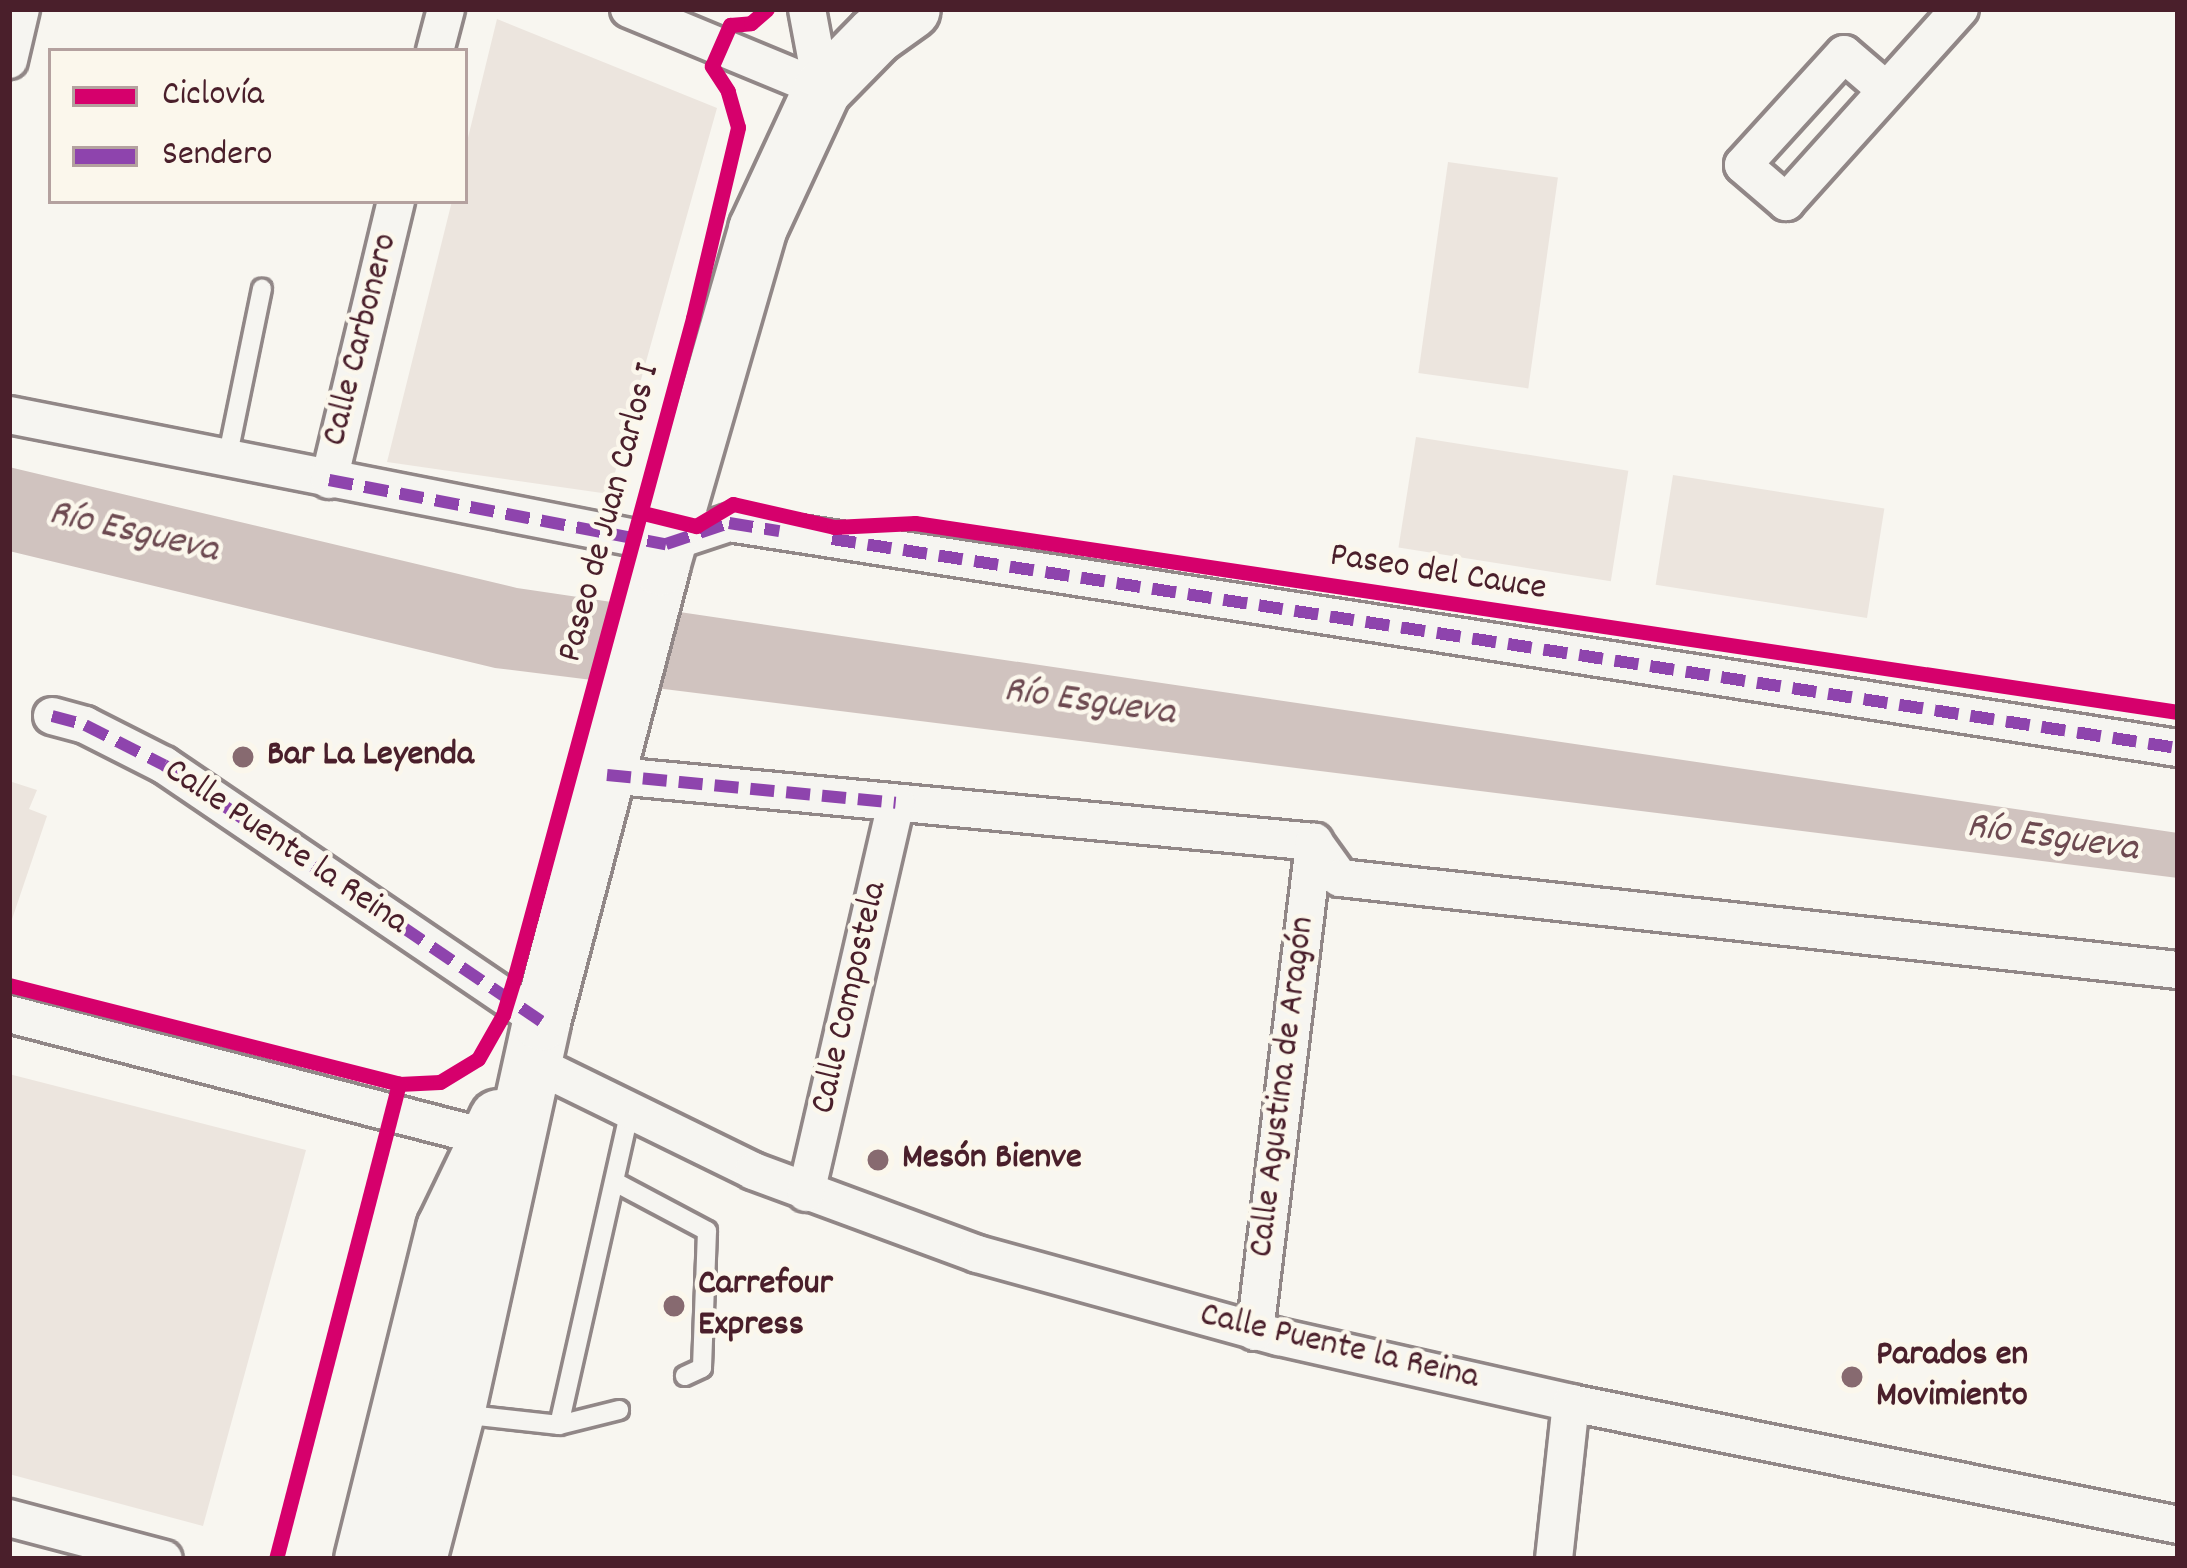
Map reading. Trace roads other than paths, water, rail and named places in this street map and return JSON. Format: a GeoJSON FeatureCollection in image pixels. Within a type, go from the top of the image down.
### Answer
{"type":"FeatureCollection","features":[{"type":"Feature","properties":{"kind":"main road","name":"Paseo de Juan Carlos I"},"geometry":{"type":"LineString","coordinates":[[417,1559],[455,1413],[537,1042],[662,558],[757,229],[822,89],[875,35],[910,9]]}},
{"type":"Feature","properties":{"kind":"main road","name":"Paseo de Juan Carlos I"},"geometry":{"type":"LineString","coordinates":[[363,1559],[445,1228],[537,1042]]}},
{"type":"Feature","properties":{"kind":"street"},"geometry":{"type":"LineString","coordinates":[[9,60],[21,9]]}},
{"type":"Feature","properties":{"kind":"street"},"geometry":{"type":"LineString","coordinates":[[436,48],[446,9]]}},
{"type":"Feature","properties":{"kind":"street"},"geometry":{"type":"LineString","coordinates":[[629,9],[822,89]]}},
{"type":"Feature","properties":{"kind":"street"},"geometry":{"type":"LineString","coordinates":[[807,9],[822,89]]}},
{"type":"Feature","properties":{"kind":"street"},"geometry":{"type":"LineString","coordinates":[[1886,90],[1960,9]]}},
{"type":"Feature","properties":{"kind":"street","name":"Calle Carbonero"},"geometry":{"type":"LineString","coordinates":[[329,480],[395,204]]}},
{"type":"Feature","properties":{"kind":"street"},"geometry":{"type":"LineString","coordinates":[[9,415],[329,480],[662,558]]}},
{"type":"Feature","properties":{"kind":"street","name":"Paseo del Cauce"},"geometry":{"type":"LineString","coordinates":[[662,558],[729,523],[2178,748]]}},
{"type":"Feature","properties":{"kind":"street","name":"Calle Puente la Reina"},"geometry":{"type":"LineString","coordinates":[[52,716],[85,725],[164,765],[630,1111],[806,1193],[977,1254],[1255,1331],[1571,1402],[2178,1525]]}},
{"type":"Feature","properties":{"kind":"street"},"geometry":{"type":"LineString","coordinates":[[607,775],[1314,842],[1340,878],[2178,970]]}},
{"type":"Feature","properties":{"kind":"street","name":"Calle Compostela"},"geometry":{"type":"LineString","coordinates":[[806,1193],[896,802]]}},
{"type":"Feature","properties":{"kind":"street","name":"Calle Agustina de Aragón"},"geometry":{"type":"LineString","coordinates":[[1255,1331],[1314,842]]}},
{"type":"Feature","properties":{"kind":"street"},"geometry":{"type":"LineString","coordinates":[[9,1014],[486,1137]]}},
{"type":"Feature","properties":{"kind":"street"},"geometry":{"type":"LineString","coordinates":[[1554,1559],[1571,1402]]}},
{"type":"Feature","properties":{"kind":"street"},"geometry":{"type":"LineString","coordinates":[[9,1518],[164,1559]]}},
{"type":"Feature","properties":{"kind":"lane"},"geometry":{"type":"LineString","coordinates":[[227,459],[262,289]]}},
{"type":"Feature","properties":{"kind":"lane"},"geometry":{"type":"LineString","coordinates":[[559,1425],[630,1111]]}},
{"type":"Feature","properties":{"kind":"lane"},"geometry":{"type":"LineString","coordinates":[[615,1182],[707,1232],[703,1368],[685,1376]]}},
{"type":"Feature","properties":{"kind":"lane"},"geometry":{"type":"LineString","coordinates":[[455,1413],[559,1425],[620,1410]]}},
{"type":"Feature","properties":{"kind":"water","name":"Río Esgueva"},"geometry":{"type":"Polygon","coordinates":[[[9,467],[517,588],[2178,833],[2178,878],[495,668],[9,551],[9,467]]]}},
{"type":"Feature","properties":{"kind":"place","name":"Bar La Leyenda"},"geometry":{"type":"Point","coordinates":[243,757]}},
{"type":"Feature","properties":{"kind":"place","name":"Mesón Bienve"},"geometry":{"type":"Point","coordinates":[878,1160]}},
{"type":"Feature","properties":{"kind":"place","name":"Carrefour Express"},"geometry":{"type":"Point","coordinates":[674,1306]}},
{"type":"Feature","properties":{"kind":"place","name":"Parados en Movimiento"},"geometry":{"type":"Point","coordinates":[1852,1377]}}]}
